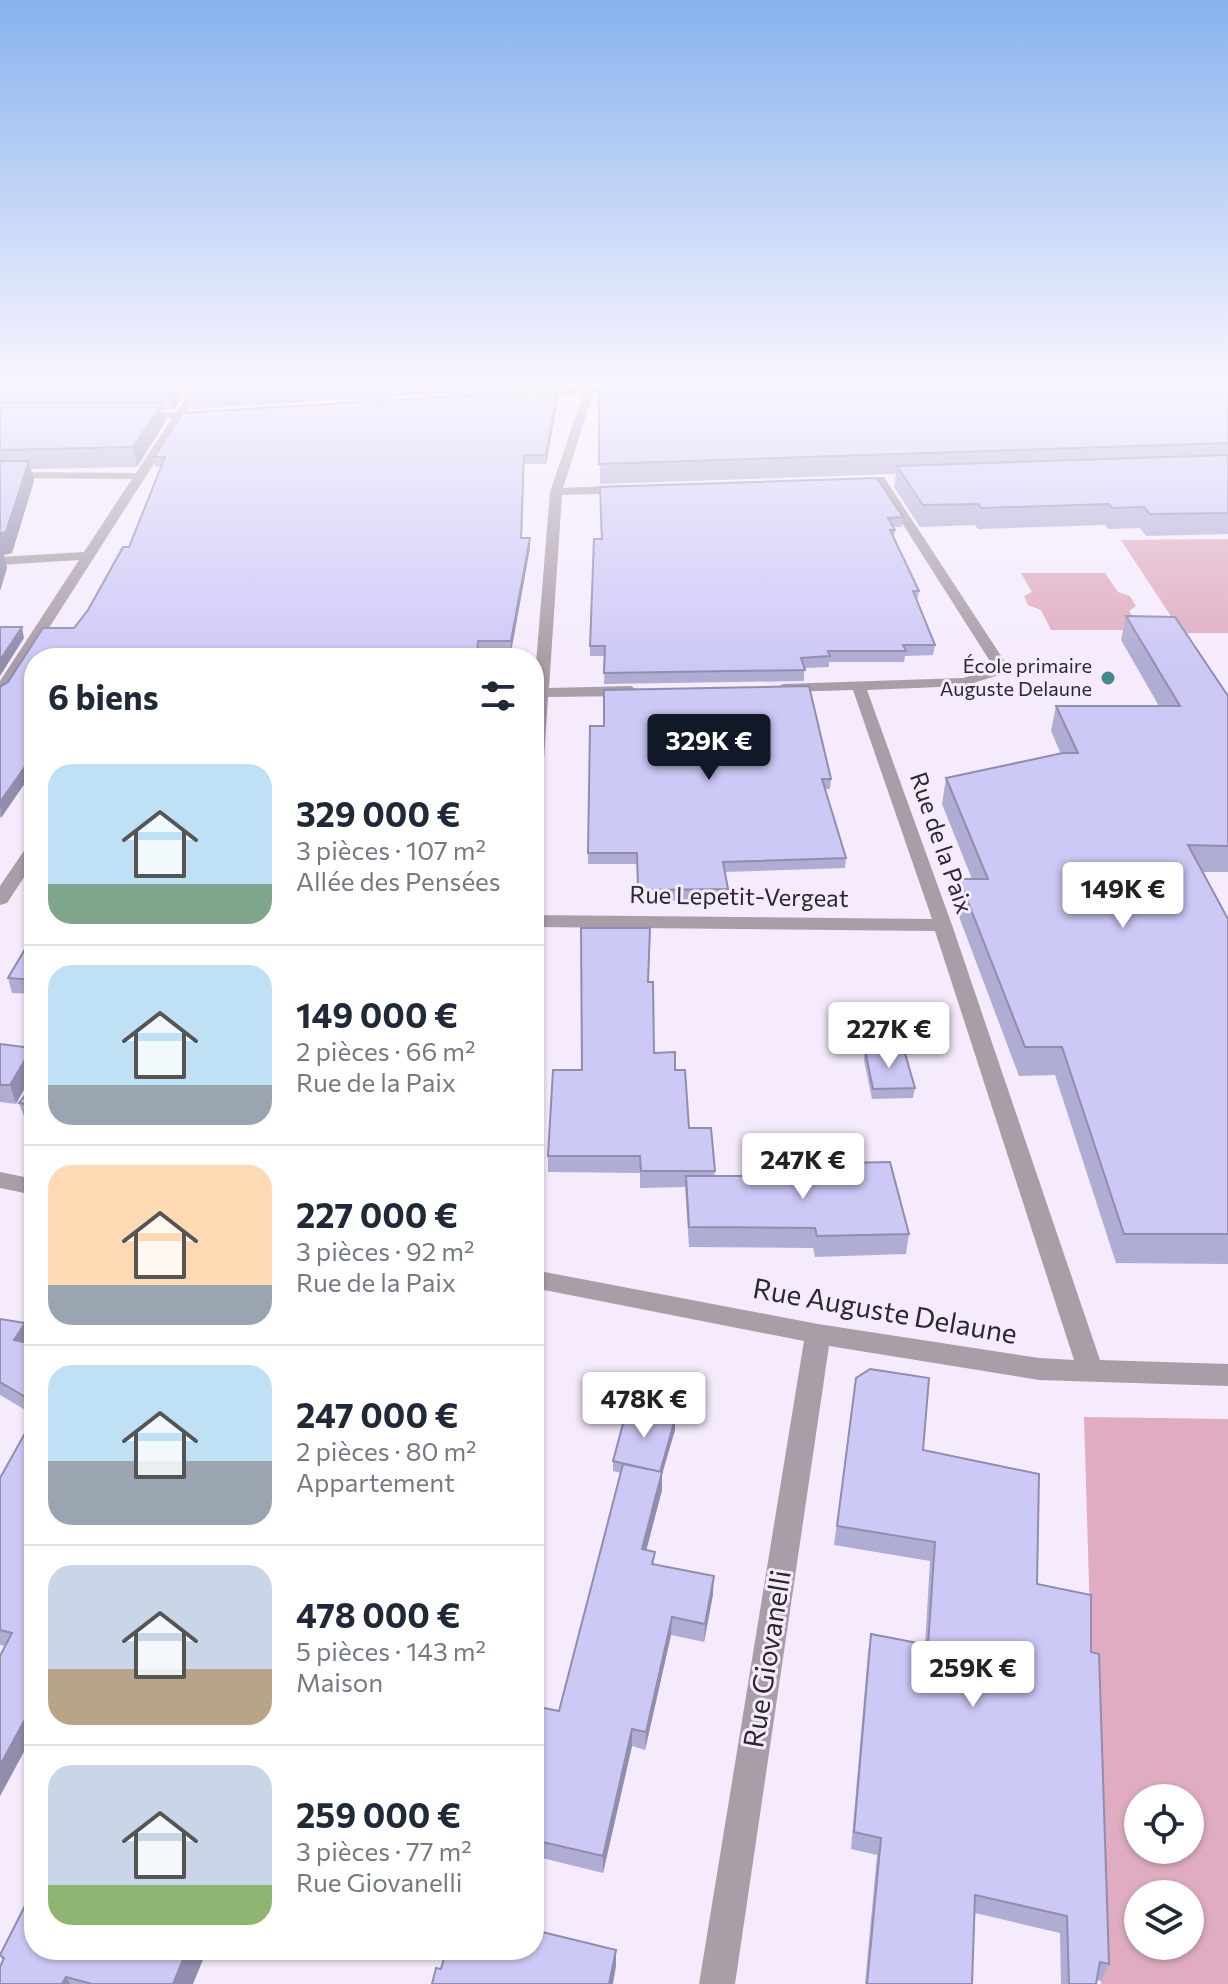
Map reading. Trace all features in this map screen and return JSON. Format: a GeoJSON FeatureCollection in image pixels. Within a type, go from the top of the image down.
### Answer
{"type":"FeatureCollection","features":[{"type":"Feature","properties":{"kind":"street"},"geometry":{"type":"LineString","coordinates":[[83,476],[142,476]]}},
{"type":"Feature","properties":{"kind":"street"},"geometry":{"type":"LineString","coordinates":[[29,648],[142,476]]}},
{"type":"Feature","properties":{"kind":"street"},"geometry":{"type":"LineString","coordinates":[[543,648],[556,492],[561,476]]}},
{"type":"Feature","properties":{"kind":"street"},"geometry":{"type":"LineString","coordinates":[[760,689],[964,682],[1004,671],[872,480],[896,479]]}},
{"type":"Feature","properties":{"kind":"street"},"geometry":{"type":"LineString","coordinates":[[556,492],[648,488]]}},
{"type":"Feature","properties":{"kind":"street"},"geometry":{"type":"LineString","coordinates":[[0,561],[90,556]]}},
{"type":"Feature","properties":{"kind":"street"},"geometry":{"type":"LineString","coordinates":[[0,692],[24,656]]}},
{"type":"Feature","properties":{"kind":"street","name":"Rue de la Paix"},"geometry":{"type":"LineString","coordinates":[[859,687],[943,925],[1091,1372]]}},
{"type":"Feature","properties":{"kind":"street"},"geometry":{"type":"LineString","coordinates":[[544,693],[649,691]]}},
{"type":"Feature","properties":{"kind":"street"},"geometry":{"type":"LineString","coordinates":[[0,899],[24,864]]}},
{"type":"Feature","properties":{"kind":"street","name":"Rue Lepetit-Vergeat"},"geometry":{"type":"LineString","coordinates":[[544,921],[943,925]]}},
{"type":"Feature","properties":{"kind":"street"},"geometry":{"type":"LineString","coordinates":[[0,1180],[24,1185]]}},
{"type":"Feature","properties":{"kind":"street","name":"Rue Auguste Delaune"},"geometry":{"type":"LineString","coordinates":[[544,1281],[818,1334],[1039,1369],[1228,1375]]}},
{"type":"Feature","properties":{"kind":"street","name":"Rue Giovanelli"},"geometry":{"type":"LineString","coordinates":[[717,1984],[818,1334]]}},
{"type":"Feature","properties":{"kind":"shaded area"},"geometry":{"type":"Polygon","coordinates":[[[1228,539],[1228,633],[1182,633],[1121,540],[1228,539]]]}},
{"type":"Feature","properties":{"kind":"shaded area"},"geometry":{"type":"Polygon","coordinates":[[[1021,573],[1105,573],[1118,592],[1130,596],[1136,606],[1129,611],[1141,630],[1051,630],[1041,610],[1028,605],[1024,596],[1032,592],[1021,573]]]}},
{"type":"Feature","properties":{"kind":"shaded area"},"geometry":{"type":"Polygon","coordinates":[[[1084,1417],[1228,1419],[1228,1984],[1101,1984],[1084,1417]]]}},
{"type":"Feature","properties":{"kind":"building"},"geometry":{"type":"Polygon","coordinates":[[[0,476],[24,476],[6,532],[0,533],[0,476]]]}},
{"type":"Feature","properties":{"kind":"building"},"geometry":{"type":"Polygon","coordinates":[[[158,476],[523,476],[521,538],[530,538],[511,641],[478,641],[478,648],[30,648],[43,628],[74,628],[88,610],[123,547],[129,547],[158,476]]]}},
{"type":"Feature","properties":{"kind":"building"},"geometry":{"type":"Polygon","coordinates":[[[903,476],[1228,476],[1228,513],[1150,514],[1144,507],[1112,508],[1109,504],[981,508],[978,504],[923,505],[903,476]]]}},
{"type":"Feature","properties":{"kind":"building"},"geometry":{"type":"Polygon","coordinates":[[[877,478],[903,517],[888,518],[895,530],[890,530],[919,591],[913,591],[935,645],[903,645],[906,651],[828,651],[830,656],[801,658],[805,670],[604,673],[605,646],[590,646],[594,539],[602,539],[600,487],[877,478]]]}},
{"type":"Feature","properties":{"kind":"building"},"geometry":{"type":"Polygon","coordinates":[[[1126,616],[1175,617],[1228,696],[1228,846],[1188,845],[1228,919],[1228,1234],[1124,1234],[1062,1047],[1025,1047],[959,879],[988,879],[946,778],[1063,753],[1078,753],[1056,706],[1180,706],[1126,616]]]}},
{"type":"Feature","properties":{"kind":"building"},"geometry":{"type":"Polygon","coordinates":[[[0,627],[22,627],[0,660],[0,627]]]}},
{"type":"Feature","properties":{"kind":"building"},"geometry":{"type":"Polygon","coordinates":[[[24,657],[24,768],[0,802],[0,687],[8,682],[24,657]]]}},
{"type":"Feature","properties":{"kind":"building"},"geometry":{"type":"Polygon","coordinates":[[[809,686],[831,779],[822,779],[846,858],[723,862],[728,889],[638,890],[637,853],[588,853],[590,726],[604,726],[604,690],[809,686]]]}},
{"type":"Feature","properties":{"kind":"building"},"geometry":{"type":"Polygon","coordinates":[[[581,928],[650,928],[648,982],[653,982],[654,1053],[675,1052],[675,1070],[685,1070],[689,1128],[711,1128],[715,1171],[641,1171],[640,1156],[548,1156],[553,1070],[582,1070],[581,928]]]}},
{"type":"Feature","properties":{"kind":"building"},"geometry":{"type":"Polygon","coordinates":[[[24,951],[24,979],[8,978],[24,951]]]}},
{"type":"Feature","properties":{"kind":"building"},"geometry":{"type":"Polygon","coordinates":[[[0,1044],[24,1047],[24,1061],[10,1085],[0,1085],[0,1044]]]}},
{"type":"Feature","properties":{"kind":"building"},"geometry":{"type":"Polygon","coordinates":[[[865,1050],[904,1050],[915,1088],[873,1089],[865,1050]]]}},
{"type":"Feature","properties":{"kind":"building"},"geometry":{"type":"Polygon","coordinates":[[[890,1162],[909,1234],[817,1236],[815,1228],[689,1227],[686,1176],[804,1176],[802,1164],[890,1162]]]}},
{"type":"Feature","properties":{"kind":"building"},"geometry":{"type":"Polygon","coordinates":[[[0,1319],[24,1323],[14,1340],[24,1342],[24,1396],[0,1382],[0,1319]]]}},
{"type":"Feature","properties":{"kind":"building"},"geometry":{"type":"Polygon","coordinates":[[[870,1369],[929,1378],[923,1450],[1039,1474],[1037,1584],[1091,1595],[1091,1652],[1099,1654],[1109,1964],[1100,1962],[1096,1984],[1069,1984],[1067,1916],[975,1895],[972,1984],[867,1984],[881,1838],[854,1832],[871,1634],[928,1645],[935,1542],[837,1526],[856,1378],[870,1369]]]}},
{"type":"Feature","properties":{"kind":"building"},"geometry":{"type":"Polygon","coordinates":[[[627,1409],[675,1419],[660,1472],[613,1461],[627,1409]]]}},
{"type":"Feature","properties":{"kind":"building"},"geometry":{"type":"Polygon","coordinates":[[[24,1435],[24,1721],[0,1765],[0,1656],[12,1633],[0,1630],[0,1478],[24,1435]]]}},
{"type":"Feature","properties":{"kind":"building"},"geometry":{"type":"Polygon","coordinates":[[[623,1464],[662,1472],[642,1549],[655,1552],[652,1564],[714,1576],[705,1624],[672,1617],[646,1732],[632,1729],[603,1856],[544,1842],[544,1708],[559,1711],[623,1464]]]}},
{"type":"Feature","properties":{"kind":"building"},"geometry":{"type":"Polygon","coordinates":[[[24,1908],[24,1960],[183,1960],[173,1984],[92,1984],[66,1977],[62,1984],[0,1984],[0,1967],[4,1958],[0,1955],[24,1908]]]}},
{"type":"Feature","properties":{"kind":"building"},"geometry":{"type":"Polygon","coordinates":[[[544,1932],[616,1950],[609,1984],[432,1984],[436,1968],[441,1969],[443,1960],[544,1960],[544,1932]]]}},
{"type":"Feature","properties":{"kind":"place","name":"École primaire Auguste Delaune"},"geometry":{"type":"Point","coordinates":[1108,678]}}]}
